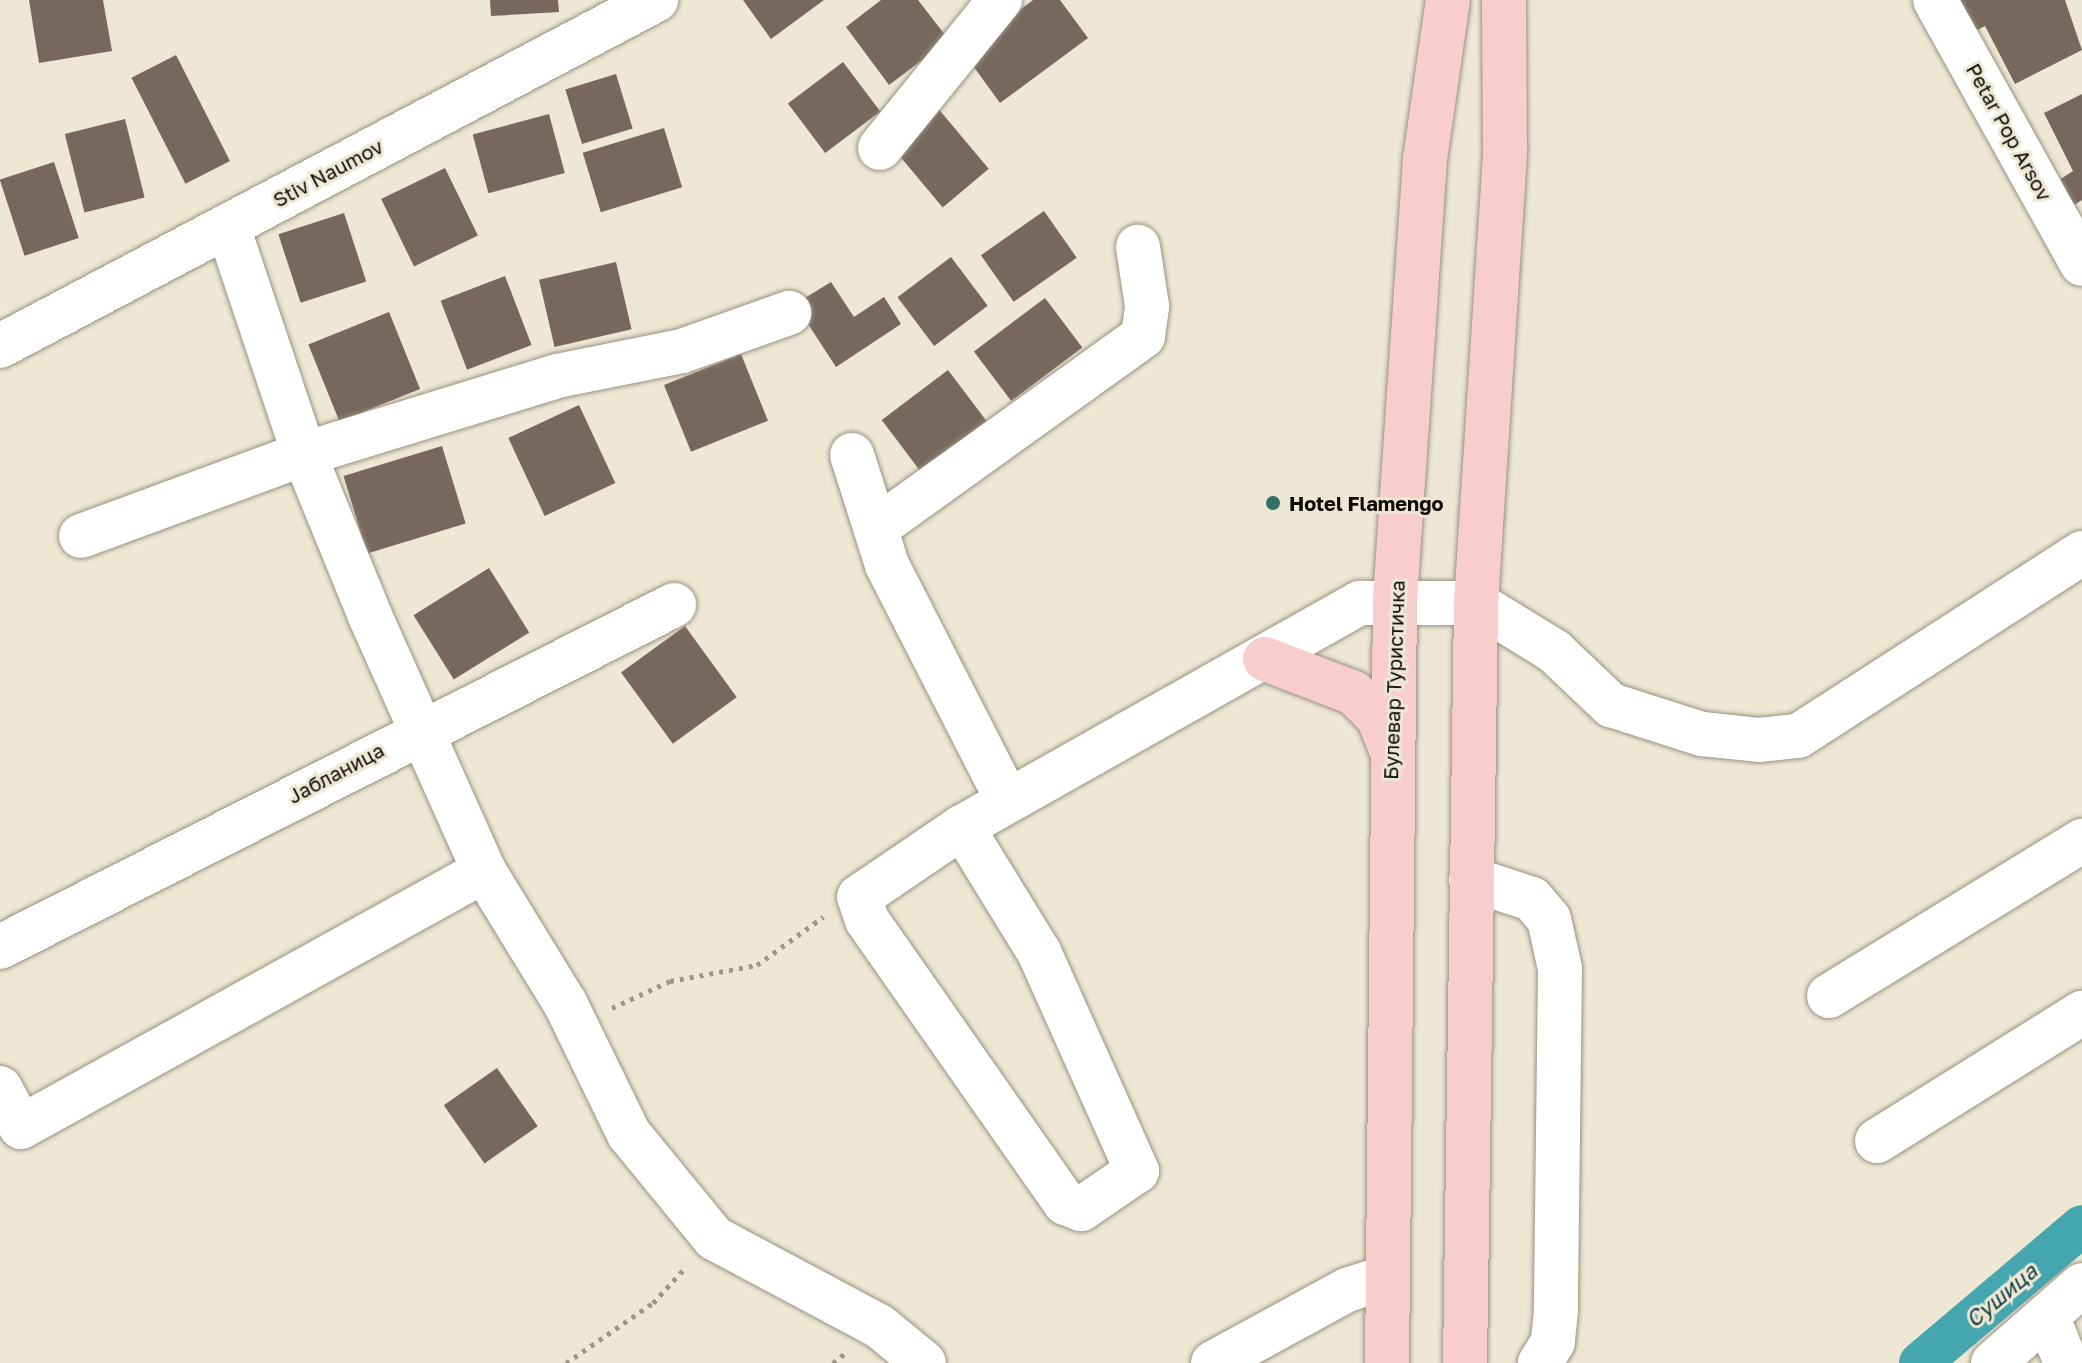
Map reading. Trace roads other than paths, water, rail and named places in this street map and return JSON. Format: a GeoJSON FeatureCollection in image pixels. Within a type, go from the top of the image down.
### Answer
{"type":"FeatureCollection","features":[{"type":"Feature","properties":{"kind":"main road","name":"Булевар Туристичка"},"geometry":{"type":"LineString","coordinates":[[1387,1363],[1384,1278],[1395,599],[1425,159],[1448,0]]}},
{"type":"Feature","properties":{"kind":"main road"},"geometry":{"type":"LineString","coordinates":[[1465,1363],[1476,603],[1505,149],[1504,0]]}},
{"type":"Feature","properties":{"kind":"main road"},"geometry":{"type":"LineString","coordinates":[[1265,659],[1354,693],[1378,717],[1391,749]]}},
{"type":"Feature","properties":{"kind":"street","name":"Stiv Naumov"},"geometry":{"type":"LineString","coordinates":[[0,346],[656,0]]}},
{"type":"Feature","properties":{"kind":"street"},"geometry":{"type":"LineString","coordinates":[[880,148],[1000,0]]}},
{"type":"Feature","properties":{"kind":"street","name":"Petar Pop Arsov"},"geometry":{"type":"LineString","coordinates":[[1935,0],[2082,264]]}},
{"type":"Feature","properties":{"kind":"street"},"geometry":{"type":"LineString","coordinates":[[228,227],[304,454],[484,871],[571,1015],[629,1134],[714,1238],[879,1326],[924,1363]]}},
{"type":"Feature","properties":{"kind":"street"},"geometry":{"type":"LineString","coordinates":[[876,528],[1143,336],[1147,306],[1138,247]]}},
{"type":"Feature","properties":{"kind":"street"},"geometry":{"type":"LineString","coordinates":[[81,536],[304,454],[557,376],[682,351],[789,313]]}},
{"type":"Feature","properties":{"kind":"street"},"geometry":{"type":"LineString","coordinates":[[852,455],[887,565],[1007,799]]}},
{"type":"Feature","properties":{"kind":"street"},"geometry":{"type":"LineString","coordinates":[[962,827],[1039,952],[1137,1171],[1081,1209],[1065,1203],[867,920],[859,897],[962,827],[1360,603],[1395,599],[1476,603],[1554,651],[1611,705],[1702,734],[1759,740],[1798,736],[2082,553]]}},
{"type":"Feature","properties":{"kind":"street","name":"Јабланица"},"geometry":{"type":"LineString","coordinates":[[0,947],[421,728],[674,605]]}},
{"type":"Feature","properties":{"kind":"street"},"geometry":{"type":"LineString","coordinates":[[1829,996],[2082,841]]}},
{"type":"Feature","properties":{"kind":"street"},"geometry":{"type":"LineString","coordinates":[[0,1088],[21,1127],[484,871]]}},
{"type":"Feature","properties":{"kind":"street"},"geometry":{"type":"LineString","coordinates":[[1471,879],[1532,899],[1549,919],[1560,969],[1556,1311],[1553,1342],[1540,1363]]}},
{"type":"Feature","properties":{"kind":"street"},"geometry":{"type":"LineString","coordinates":[[1877,1141],[2082,1013]]}},
{"type":"Feature","properties":{"kind":"street"},"geometry":{"type":"LineString","coordinates":[[1213,1363],[1347,1290],[1384,1278]]}},
{"type":"Feature","properties":{"kind":"street"},"geometry":{"type":"LineString","coordinates":[[1993,1363],[2048,1318],[2082,1285]]}},
{"type":"Feature","properties":{"kind":"street"},"geometry":{"type":"LineString","coordinates":[[2048,1318],[2066,1363]]}},
{"type":"Feature","properties":{"kind":"waterway","name":"Сушица"},"geometry":{"type":"LineString","coordinates":[[1920,1363],[2082,1226]]}},
{"type":"Feature","properties":{"kind":"place","name":"Hotel Flamengo"},"geometry":{"type":"Point","coordinates":[1273,503]}}]}
